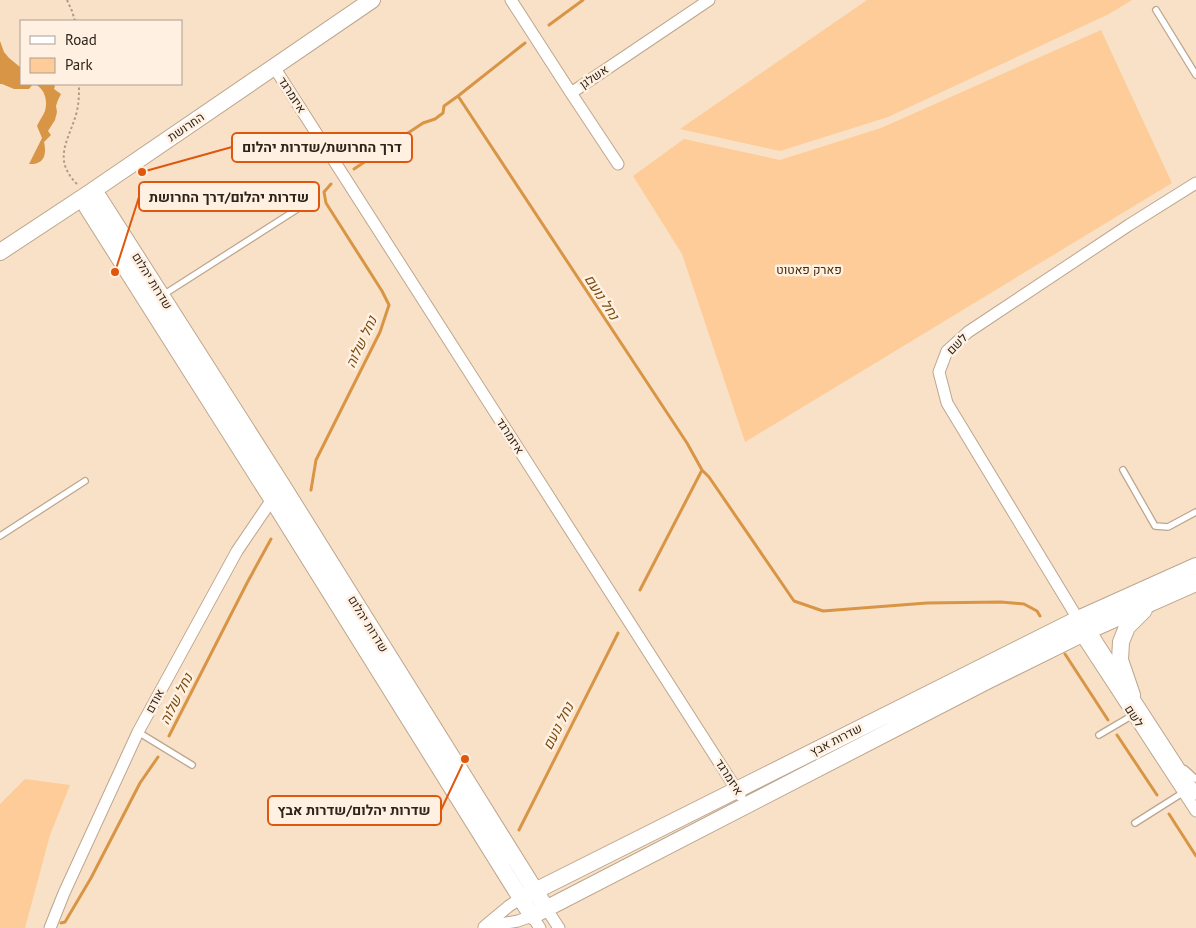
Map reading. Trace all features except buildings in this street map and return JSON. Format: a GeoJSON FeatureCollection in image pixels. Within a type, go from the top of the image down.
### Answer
{"type":"FeatureCollection","features":[{"type":"Feature","properties":{"kind":"street","name":"החרושת"},"geometry":{"type":"LineString","coordinates":[[0,252],[372,0]]}},
{"type":"Feature","properties":{"kind":"street","name":"אשלגן"},"geometry":{"type":"LineString","coordinates":[[511,0],[571,93],[710,0]]}},
{"type":"Feature","properties":{"kind":"street","name":"איזמרגד"},"geometry":{"type":"LineString","coordinates":[[274,67],[746,805]]}},
{"type":"Feature","properties":{"kind":"street"},"geometry":{"type":"LineString","coordinates":[[571,93],[618,164]]}},
{"type":"Feature","properties":{"kind":"street","name":"לשם"},"geometry":{"type":"LineString","coordinates":[[1196,183],[968,332],[947,351],[939,372],[947,403],[1083,628],[1133,715],[1196,811]]}},
{"type":"Feature","properties":{"kind":"street","name":"שדרות יהלום"},"geometry":{"type":"LineString","coordinates":[[539,918],[536,890],[99,198],[88,194],[87,207],[521,898],[539,918],[559,928]]}},
{"type":"Feature","properties":{"kind":"street","name":"אודם"},"geometry":{"type":"LineString","coordinates":[[50,928],[138,732],[237,551],[282,485]]}},
{"type":"Feature","properties":{"kind":"street","name":"שדרות אבץ"},"geometry":{"type":"LineString","coordinates":[[483,927],[539,918],[746,805],[987,681],[1196,566]]}},
{"type":"Feature","properties":{"kind":"street","name":"שדרות אבץ"},"geometry":{"type":"LineString","coordinates":[[483,927],[521,898],[737,790],[1083,628],[1196,582]]}},
{"type":"Feature","properties":{"kind":"street"},"geometry":{"type":"LineString","coordinates":[[1132,695],[1120,660],[1121,642],[1127,627],[1160,598]]}},
{"type":"Feature","properties":{"kind":"street","name":"לשם"},"geometry":{"type":"LineString","coordinates":[[1083,628],[1132,695],[1196,794]]}},
{"type":"Feature","properties":{"kind":"lane"},"geometry":{"type":"LineString","coordinates":[[1156,10],[1196,75]]}},
{"type":"Feature","properties":{"kind":"lane"},"geometry":{"type":"LineString","coordinates":[[161,296],[299,208]]}},
{"type":"Feature","properties":{"kind":"lane"},"geometry":{"type":"LineString","coordinates":[[1123,470],[1155,526],[1168,527],[1196,512]]}},
{"type":"Feature","properties":{"kind":"lane"},"geometry":{"type":"LineString","coordinates":[[0,536],[85,481]]}},
{"type":"Feature","properties":{"kind":"lane"},"geometry":{"type":"LineString","coordinates":[[1099,735],[1133,715]]}},
{"type":"Feature","properties":{"kind":"lane"},"geometry":{"type":"LineString","coordinates":[[138,732],[192,765]]}},
{"type":"Feature","properties":{"kind":"lane"},"geometry":{"type":"LineString","coordinates":[[1170,754],[1196,779]]}},
{"type":"Feature","properties":{"kind":"lane"},"geometry":{"type":"LineString","coordinates":[[1135,823],[1184,792]]}},
{"type":"Feature","properties":{"kind":"path"},"geometry":{"type":"LineString","coordinates":[[67,0],[75,20]]}},
{"type":"Feature","properties":{"kind":"path"},"geometry":{"type":"LineString","coordinates":[[79,85],[77,111],[65,144],[63,157],[66,169],[75,183],[88,194]]}},
{"type":"Feature","properties":{"kind":"green space"},"geometry":{"type":"Polygon","coordinates":[[[867,0],[1132,0],[1109,14],[888,117],[780,151],[680,129],[867,0]]]}},
{"type":"Feature","properties":{"kind":"green space","name":"פארק פאטוט"},"geometry":{"type":"Polygon","coordinates":[[[1101,30],[1172,183],[745,442],[682,254],[633,176],[684,139],[780,160],[881,128],[1101,30]]]}},
{"type":"Feature","properties":{"kind":"green space"},"geometry":{"type":"Polygon","coordinates":[[[25,779],[70,785],[50,835],[25,928],[0,928],[0,804],[25,779]]]}},
{"type":"Feature","properties":{"kind":"shaded area"},"geometry":{"type":"Polygon","coordinates":[[[0,41],[4,52],[20,67],[20,85],[32,85],[29,89],[14,89],[0,84],[0,41]]]}},
{"type":"Feature","properties":{"kind":"shaded area"},"geometry":{"type":"Polygon","coordinates":[[[36,85],[54,85],[54,89],[61,94],[56,106],[55,120],[48,131],[51,135],[44,142],[45,155],[38,163],[29,164],[42,138],[37,126],[46,107],[46,99],[36,85]]]}},
{"type":"Feature","properties":{"kind":"waterway","name":"נחל נועם"},"geometry":{"type":"LineString","coordinates":[[549,25],[583,0]]}},
{"type":"Feature","properties":{"kind":"waterway","name":"נחל נועם"},"geometry":{"type":"LineString","coordinates":[[525,43],[458,96],[687,443],[702,470],[640,590]]}},
{"type":"Feature","properties":{"kind":"waterway","name":"נחל שלוה"},"geometry":{"type":"LineString","coordinates":[[354,169],[423,123],[435,119],[443,113],[444,106],[458,96]]}},
{"type":"Feature","properties":{"kind":"waterway","name":"נחל שלוה"},"geometry":{"type":"LineString","coordinates":[[311,490],[316,460],[380,332],[389,305],[326,203],[324,192],[331,184]]}},
{"type":"Feature","properties":{"kind":"waterway"},"geometry":{"type":"LineString","coordinates":[[702,470],[709,477],[794,601],[823,611],[927,603],[1001,602],[1024,604],[1037,611],[1040,616]]}},
{"type":"Feature","properties":{"kind":"waterway","name":"נחל שלוה"},"geometry":{"type":"LineString","coordinates":[[169,736],[271,539]]}},
{"type":"Feature","properties":{"kind":"waterway","name":"נחל נועם"},"geometry":{"type":"LineString","coordinates":[[519,830],[618,633]]}},
{"type":"Feature","properties":{"kind":"waterway"},"geometry":{"type":"LineString","coordinates":[[1065,654],[1108,720]]}},
{"type":"Feature","properties":{"kind":"waterway"},"geometry":{"type":"LineString","coordinates":[[1117,735],[1157,795]]}},
{"type":"Feature","properties":{"kind":"waterway","name":"נחל שלוה"},"geometry":{"type":"LineString","coordinates":[[61,923],[65,922],[91,878],[140,783],[158,757]]}},
{"type":"Feature","properties":{"kind":"waterway"},"geometry":{"type":"LineString","coordinates":[[1169,814],[1196,856]]}},
{"type":"Feature","properties":{"kind":"place","name":"דרך החרושת/שדרות יהלום"},"geometry":{"type":"Point","coordinates":[142,172]}},
{"type":"Feature","properties":{"kind":"place","name":"שדרות יהלום/דרך החרושת"},"geometry":{"type":"Point","coordinates":[115,272]}},
{"type":"Feature","properties":{"kind":"place","name":"שדרות יהלום/שדרות אבץ"},"geometry":{"type":"Point","coordinates":[465,759]}}]}
